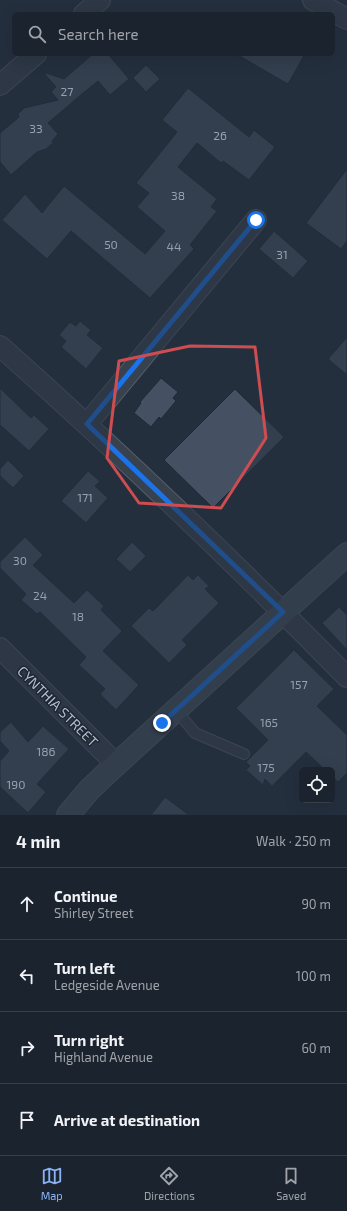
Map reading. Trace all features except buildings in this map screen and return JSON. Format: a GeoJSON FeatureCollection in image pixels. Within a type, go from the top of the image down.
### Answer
{"type":"FeatureCollection","features":[{"type":"Feature","properties":{"kind":"main road"},"geometry":{"type":"LineString","coordinates":[[68,815],[89,790],[116,764],[347,554]]}},
{"type":"Feature","properties":{"kind":"street"},"geometry":{"type":"LineString","coordinates":[[86,12],[100,0]]}},
{"type":"Feature","properties":{"kind":"street"},"geometry":{"type":"LineString","coordinates":[[313,0],[334,12]]}},
{"type":"Feature","properties":{"kind":"street"},"geometry":{"type":"LineString","coordinates":[[335,12],[347,19]]}},
{"type":"Feature","properties":{"kind":"street"},"geometry":{"type":"LineString","coordinates":[[0,85],[34,56]]}},
{"type":"Feature","properties":{"kind":"street"},"geometry":{"type":"LineString","coordinates":[[87,424],[256,220]]}},
{"type":"Feature","properties":{"kind":"street"},"geometry":{"type":"LineString","coordinates":[[0,346],[87,424],[283,612],[347,677]]}},
{"type":"Feature","properties":{"kind":"street","name":"CYNTHIA STREET"},"geometry":{"type":"LineString","coordinates":[[0,648],[116,764]]}},
{"type":"Feature","properties":{"kind":"lane"},"geometry":{"type":"LineString","coordinates":[[176,710],[195,733],[244,754]]}},
{"type":"Feature","properties":{"kind":"highlighted area"},"geometry":{"type":"Polygon","coordinates":[[[190,346],[255,347],[266,438],[221,508],[139,503],[107,458],[119,361],[190,346]]]}},
{"type":"Feature","properties":{"kind":"route"},"geometry":{"type":"LineString","coordinates":[[162,723],[283,612],[87,424],[256,220]]}}]}
